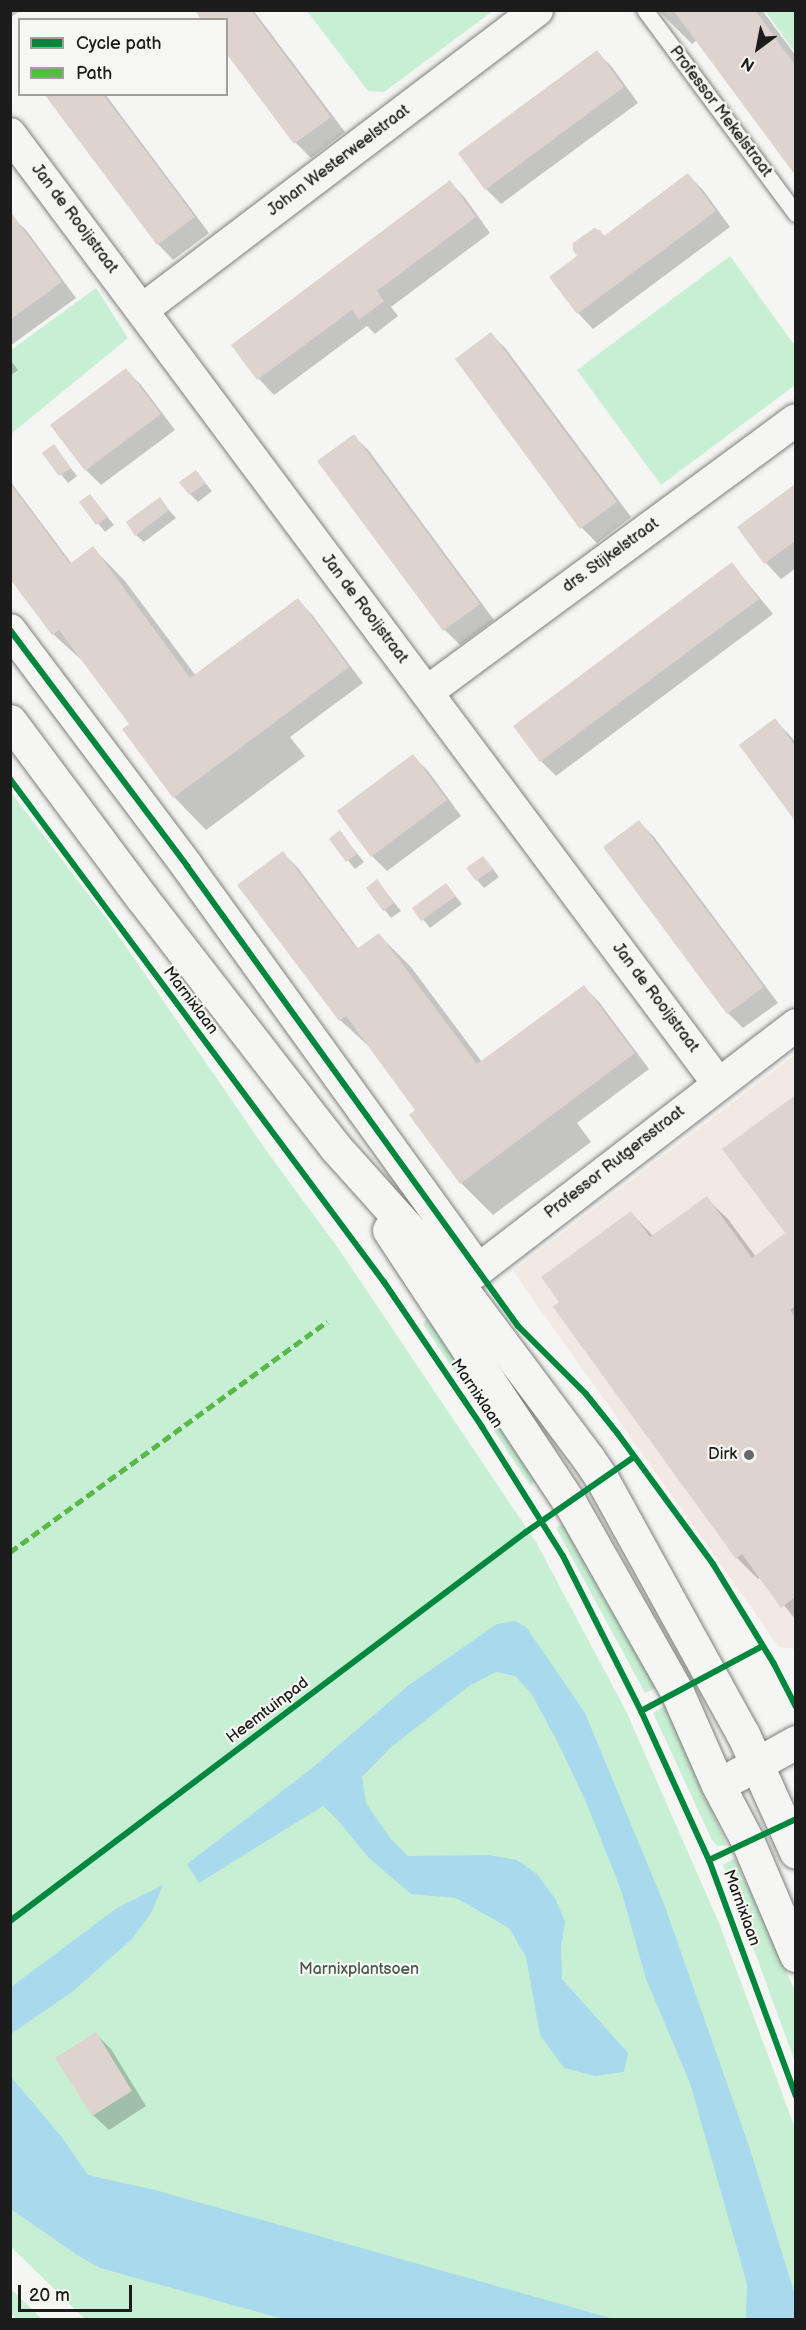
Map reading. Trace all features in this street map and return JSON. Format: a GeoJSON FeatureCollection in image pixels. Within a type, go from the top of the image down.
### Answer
{"type":"FeatureCollection","features":[{"type":"Feature","properties":{"kind":"street","name":"Johan Westerweelstraat"},"geometry":{"type":"LineString","coordinates":[[142,310],[537,10]]}},
{"type":"Feature","properties":{"kind":"street","name":"Jan de Rooijstraat"},"geometry":{"type":"LineString","coordinates":[[10,134],[718,1083]]}},
{"type":"Feature","properties":{"kind":"street","name":"drs. Stijkelstraat"},"geometry":{"type":"LineString","coordinates":[[426,692],[795,420]]}},
{"type":"Feature","properties":{"kind":"street","name":"Marnixlaan"},"geometry":{"type":"LineString","coordinates":[[10,630],[187,866],[457,1284],[602,1479],[743,1734],[795,1852]]}},
{"type":"Feature","properties":{"kind":"street","name":"Marnixlaan"},"geometry":{"type":"LineString","coordinates":[[10,721],[142,898],[336,1148],[457,1284],[570,1503],[677,1692],[718,1785],[748,1842],[795,1955]]}},
{"type":"Feature","properties":{"kind":"street","name":"Professor Rutgersstraat"},"geometry":{"type":"LineString","coordinates":[[457,1284],[795,1025]]}},
{"type":"Feature","properties":{"kind":"street"},"geometry":{"type":"LineString","coordinates":[[718,1785],[795,1742]]}},
{"type":"Feature","properties":{"kind":"lane","name":"Professor Mekelstraat"},"geometry":{"type":"LineString","coordinates":[[645,10],[795,214]]}},
{"type":"Feature","properties":{"kind":"shaded area"},"geometry":{"type":"Polygon","coordinates":[[[795,1055],[795,1649],[779,1647],[513,1271],[795,1055]]]}},
{"type":"Feature","properties":{"kind":"green space"},"geometry":{"type":"Polygon","coordinates":[[[307,11],[493,11],[384,92],[368,91],[307,11]]]}},
{"type":"Feature","properties":{"kind":"green space"},"geometry":{"type":"Polygon","coordinates":[[[765,11],[795,11],[795,52],[765,11]]]}},
{"type":"Feature","properties":{"kind":"green space"},"geometry":{"type":"Polygon","coordinates":[[[730,256],[795,346],[795,385],[661,485],[577,370],[730,256]]]}},
{"type":"Feature","properties":{"kind":"green space"},"geometry":{"type":"Polygon","coordinates":[[[96,288],[128,338],[11,434],[11,350],[96,288]]]}},
{"type":"Feature","properties":{"kind":"green space","name":"Marnixplantsoen"},"geometry":{"type":"Polygon","coordinates":[[[10,791],[109,922],[268,1153],[338,1248],[536,1542],[626,1711],[719,1923],[795,2128],[795,2319],[85,2319],[11,2247],[10,791]]]}},
{"type":"Feature","properties":{"kind":"green space"},"geometry":{"type":"Polygon","coordinates":[[[427,1318],[540,1479],[530,1485],[423,1324],[427,1318]]]}},
{"type":"Feature","properties":{"kind":"green space"},"geometry":{"type":"Polygon","coordinates":[[[568,1520],[657,1687],[645,1693],[556,1528],[568,1520]]]}},
{"type":"Feature","properties":{"kind":"green space"},"geometry":{"type":"Polygon","coordinates":[[[665,1706],[727,1845],[718,1846],[712,1840],[653,1713],[665,1706]]]}},
{"type":"Feature","properties":{"kind":"green space"},"geometry":{"type":"Polygon","coordinates":[[[735,1858],[795,1991],[795,2062],[723,1865],[735,1858]]]}},
{"type":"Feature","properties":{"kind":"green space"},"geometry":{"type":"Polygon","coordinates":[[[11,2289],[42,2319],[17,2319],[11,2314],[11,2289]]]}},
{"type":"Feature","properties":{"kind":"water"},"geometry":{"type":"Polygon","coordinates":[[[515,1621],[526,1627],[585,1713],[664,1904],[750,2149],[795,2295],[795,2319],[746,2319],[747,2284],[690,2083],[646,1979],[621,1890],[586,1802],[559,1745],[531,1693],[515,1676],[496,1672],[469,1686],[390,1748],[362,1777],[366,1803],[390,1838],[408,1856],[488,1855],[517,1860],[537,1874],[556,1900],[565,1922],[561,1948],[562,1979],[628,2053],[624,2072],[595,2076],[564,2068],[540,2035],[526,1957],[509,1928],[456,1898],[411,1894],[368,1857],[336,1818],[323,1806],[199,1883],[187,1864],[311,1769],[409,1685],[497,1624],[515,1621]]]}},
{"type":"Feature","properties":{"kind":"water"},"geometry":{"type":"Polygon","coordinates":[[[163,1885],[152,1911],[133,1938],[72,1992],[11,2034],[11,1987],[117,1908],[163,1885]]]}},
{"type":"Feature","properties":{"kind":"water"},"geometry":{"type":"Polygon","coordinates":[[[11,2077],[61,2136],[88,2175],[155,2190],[614,2319],[283,2319],[100,2268],[77,2255],[11,2209],[11,2077]]]}},
{"type":"Feature","properties":{"kind":"building"},"geometry":{"type":"Polygon","coordinates":[[[195,10],[251,10],[331,117],[294,144],[228,56],[228,18],[200,18],[195,10]]]}},
{"type":"Feature","properties":{"kind":"building"},"geometry":{"type":"Polygon","coordinates":[[[673,10],[755,10],[795,65],[795,175],[673,10]]]}},
{"type":"Feature","properties":{"kind":"building"},"geometry":{"type":"Polygon","coordinates":[[[597,50],[624,87],[485,190],[458,153],[597,50]]]}},
{"type":"Feature","properties":{"kind":"building"},"geometry":{"type":"Polygon","coordinates":[[[45,96],[104,96],[195,217],[157,245],[45,96]]]}},
{"type":"Feature","properties":{"kind":"building"},"geometry":{"type":"Polygon","coordinates":[[[688,173],[716,211],[577,314],[549,277],[577,256],[573,250],[573,243],[594,228],[600,230],[604,236],[688,173]]]}},
{"type":"Feature","properties":{"kind":"building"},"geometry":{"type":"Polygon","coordinates":[[[450,180],[476,217],[377,291],[384,301],[359,320],[352,310],[257,380],[231,345],[450,180]]]}},
{"type":"Feature","properties":{"kind":"building"},"geometry":{"type":"Polygon","coordinates":[[[10,211],[62,282],[10,320],[10,211]]]}},
{"type":"Feature","properties":{"kind":"building"},"geometry":{"type":"Polygon","coordinates":[[[491,332],[617,502],[580,529],[455,359],[491,332]]]}},
{"type":"Feature","properties":{"kind":"building"},"geometry":{"type":"Polygon","coordinates":[[[126,368],[161,414],[85,471],[50,425],[126,368]]]}},
{"type":"Feature","properties":{"kind":"building"},"geometry":{"type":"Polygon","coordinates":[[[354,434],[480,604],[443,631],[317,461],[354,434]]]}},
{"type":"Feature","properties":{"kind":"building"},"geometry":{"type":"Polygon","coordinates":[[[54,444],[71,468],[59,476],[42,453],[54,444]]]}},
{"type":"Feature","properties":{"kind":"building"},"geometry":{"type":"Polygon","coordinates":[[[196,470],[206,483],[189,495],[179,482],[196,470]]]}},
{"type":"Feature","properties":{"kind":"building"},"geometry":{"type":"Polygon","coordinates":[[[10,483],[70,564],[93,546],[190,678],[298,598],[349,667],[173,798],[122,729],[129,724],[59,630],[52,635],[10,579],[10,483]]]}},
{"type":"Feature","properties":{"kind":"building"},"geometry":{"type":"Polygon","coordinates":[[[795,484],[795,541],[764,564],[737,527],[795,484]]]}},
{"type":"Feature","properties":{"kind":"building"},"geometry":{"type":"Polygon","coordinates":[[[90,494],[108,517],[96,525],[79,502],[90,494]]]}},
{"type":"Feature","properties":{"kind":"building"},"geometry":{"type":"Polygon","coordinates":[[[160,497],[169,510],[135,536],[126,522],[160,497]]]}},
{"type":"Feature","properties":{"kind":"building"},"geometry":{"type":"Polygon","coordinates":[[[732,562],[759,599],[540,762],[513,726],[732,562]]]}},
{"type":"Feature","properties":{"kind":"building"},"geometry":{"type":"Polygon","coordinates":[[[775,718],[795,746],[795,821],[739,745],[775,718]]]}},
{"type":"Feature","properties":{"kind":"building"},"geometry":{"type":"Polygon","coordinates":[[[413,754],[447,800],[371,857],[337,811],[413,754]]]}},
{"type":"Feature","properties":{"kind":"building"},"geometry":{"type":"Polygon","coordinates":[[[639,820],[764,987],[727,1014],[603,847],[639,820]]]}},
{"type":"Feature","properties":{"kind":"building"},"geometry":{"type":"Polygon","coordinates":[[[340,830],[357,854],[346,862],[329,839],[340,830]]]}},
{"type":"Feature","properties":{"kind":"building"},"geometry":{"type":"Polygon","coordinates":[[[283,851],[357,949],[379,933],[477,1064],[584,985],[635,1053],[460,1184],[409,1115],[415,1110],[346,1016],[339,1021],[237,885],[283,851]]]}},
{"type":"Feature","properties":{"kind":"building"},"geometry":{"type":"Polygon","coordinates":[[[483,856],[493,869],[476,881],[466,868],[483,856]]]}},
{"type":"Feature","properties":{"kind":"building"},"geometry":{"type":"Polygon","coordinates":[[[377,879],[394,903],[383,911],[366,888],[377,879]]]}},
{"type":"Feature","properties":{"kind":"building"},"geometry":{"type":"Polygon","coordinates":[[[446,883],[456,896],[421,921],[412,908],[446,883]]]}},
{"type":"Feature","properties":{"kind":"building"},"geometry":{"type":"Polygon","coordinates":[[[794,1096],[795,1306],[790,1310],[795,1318],[795,1597],[781,1608],[742,1554],[736,1559],[553,1307],[559,1302],[541,1277],[631,1211],[650,1237],[707,1196],[752,1258],[785,1233],[722,1149],[794,1096]]]}},
{"type":"Feature","properties":{"kind":"building"},"geometry":{"type":"Polygon","coordinates":[[[96,2032],[132,2091],[92,2116],[55,2058],[96,2032]]]}},
{"type":"Feature","properties":{"kind":"marked path"},"geometry":{"type":"LineString","coordinates":[[10,1552],[327,1322]]}},
{"type":"Feature","properties":{"kind":"cycle path"},"geometry":{"type":"LineString","coordinates":[[10,630],[187,866],[518,1326],[586,1394],[713,1564],[774,1664],[796,1707]]}},
{"type":"Feature","properties":{"kind":"cycle path"},"geometry":{"type":"LineString","coordinates":[[10,779],[384,1282],[482,1427],[563,1556],[641,1711],[709,1860],[796,2096]]}},
{"type":"Feature","properties":{"kind":"cycle path","name":"Heemtuinpad"},"geometry":{"type":"LineString","coordinates":[[10,1921],[526,1532],[634,1457]]}},
{"type":"Feature","properties":{"kind":"cycle path"},"geometry":{"type":"LineString","coordinates":[[641,1711],[761,1647]]}},
{"type":"Feature","properties":{"kind":"cycle path"},"geometry":{"type":"LineString","coordinates":[[709,1860],[796,1819]]}},
{"type":"Feature","properties":{"kind":"place","name":"Dirk"},"geometry":{"type":"Point","coordinates":[749,1455]}}]}
